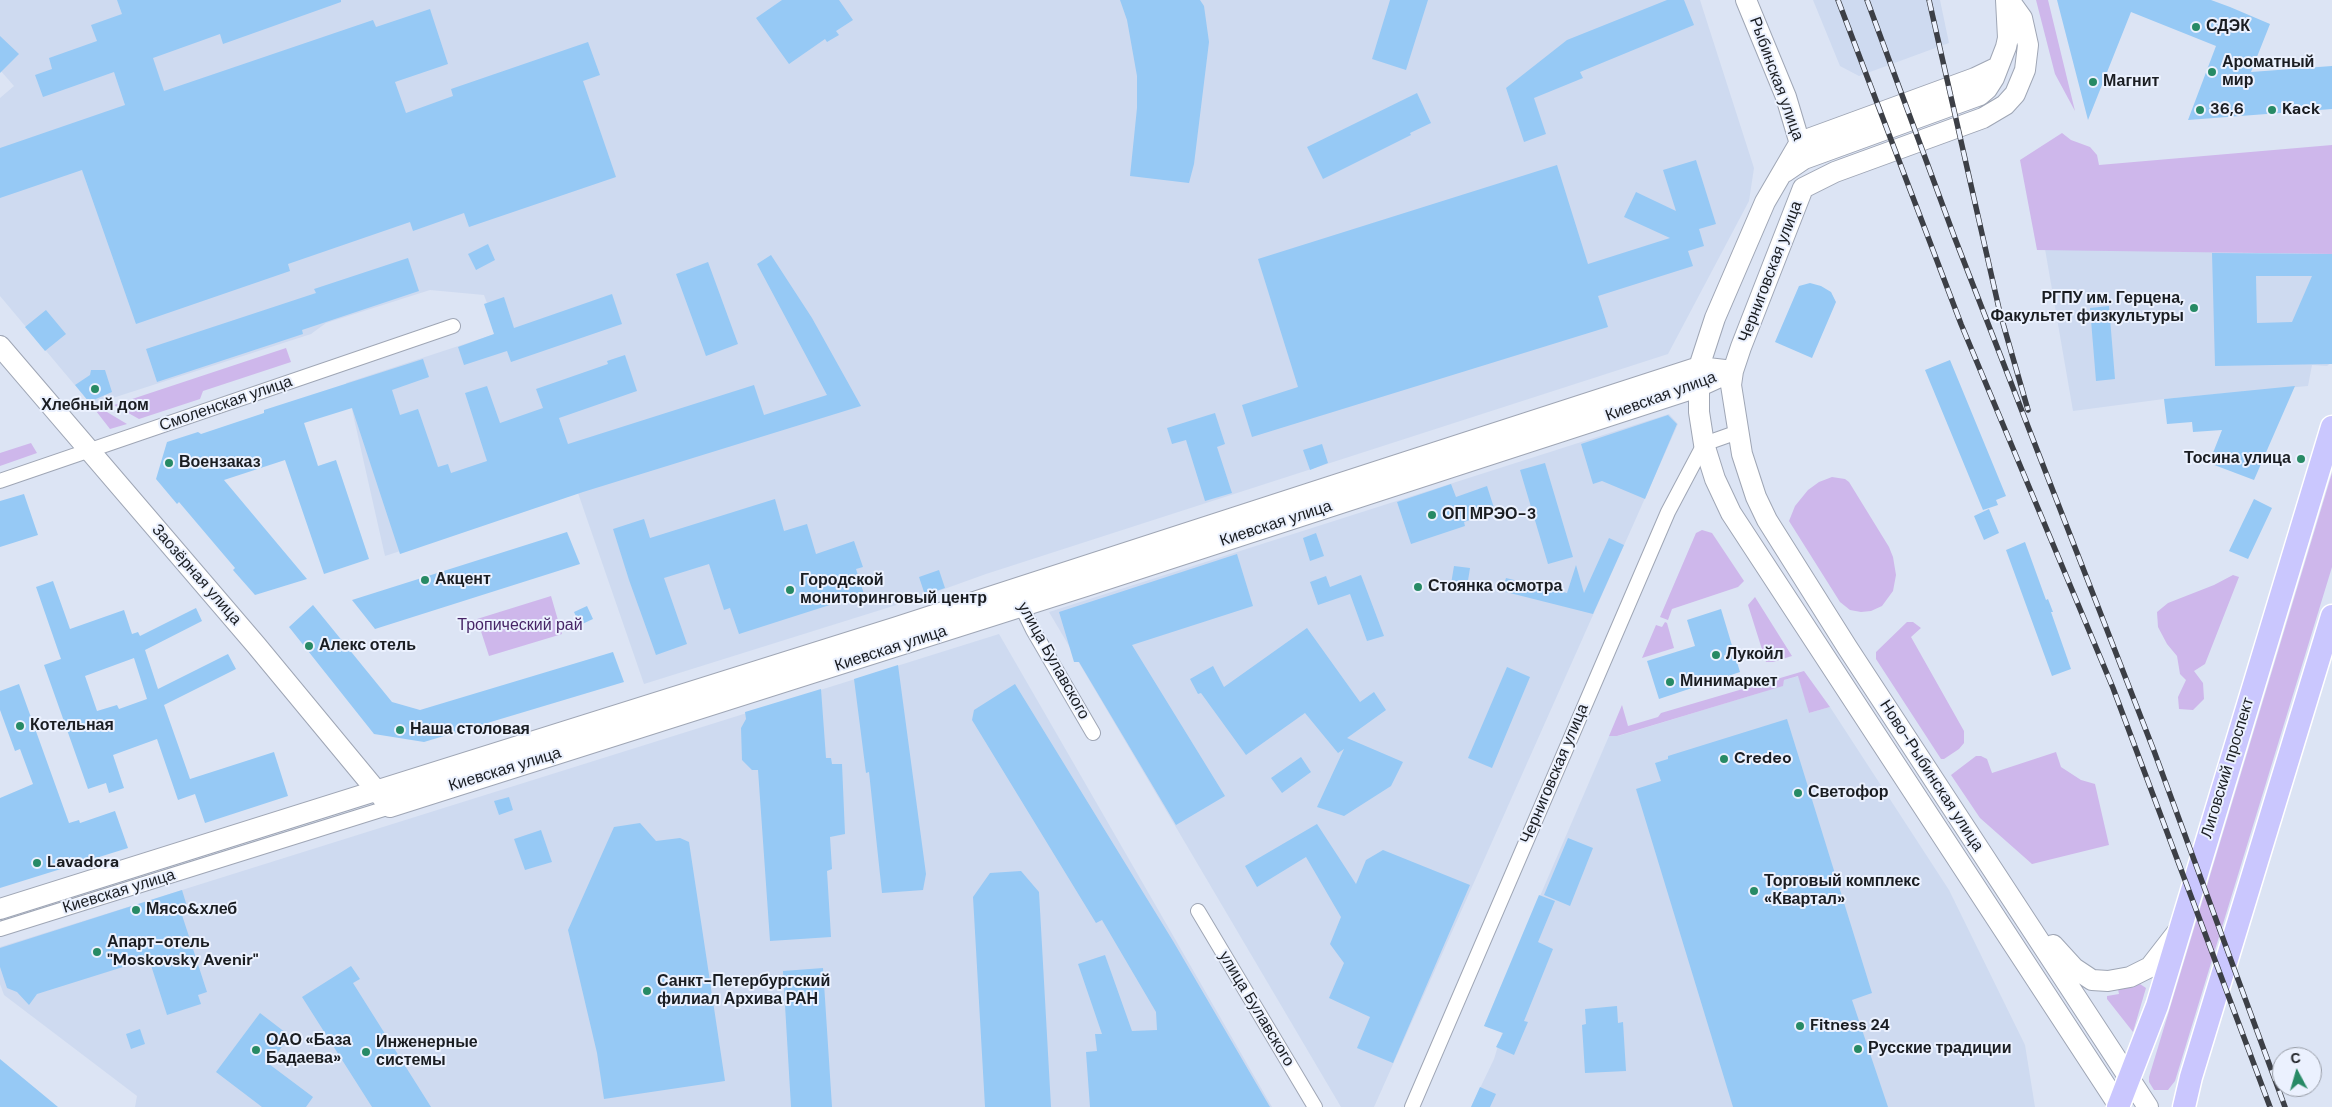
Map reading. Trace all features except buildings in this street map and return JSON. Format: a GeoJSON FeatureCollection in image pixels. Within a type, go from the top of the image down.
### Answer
{"type":"FeatureCollection","features":[{"type":"Feature","properties":{"kind":"main road","name":"Рыбинская улица"},"geometry":{"type":"LineString","coordinates":[[1746,0],[1786,97],[1802,150],[1803,188]]}},
{"type":"Feature","properties":{"kind":"main road"},"geometry":{"type":"LineString","coordinates":[[1802,150],[1898,116],[1980,94],[1987,89],[1998,67],[2008,38],[2008,0]]}},
{"type":"Feature","properties":{"kind":"main road","name":"Черниговская улица"},"geometry":{"type":"LineString","coordinates":[[1738,432],[1731,385],[1733,371],[1803,188],[1836,172],[1983,118],[2005,105],[2015,94],[2025,70],[2028,45],[2022,18],[2008,0]]}},
{"type":"Feature","properties":{"kind":"main road","name":"Черниговская улица"},"geometry":{"type":"LineString","coordinates":[[1704,444],[1698,387],[1699,367],[1714,318],[1765,202],[1781,175],[1802,150]]}},
{"type":"Feature","properties":{"kind":"main road","name":"Заозёрная улица"},"geometry":{"type":"LineString","coordinates":[[0,346],[390,806]]}},
{"type":"Feature","properties":{"kind":"main road","name":"Киевская улица"},"geometry":{"type":"LineString","coordinates":[[390,806],[1018,598],[1699,367],[1733,371]]}},
{"type":"Feature","properties":{"kind":"main road","name":"Киевская улица"},"geometry":{"type":"LineString","coordinates":[[0,910],[377,791],[1018,598],[1698,387],[1733,371]]}},
{"type":"Feature","properties":{"kind":"main road","name":"Лиговский проспект"},"geometry":{"type":"LineString","coordinates":[[2119,1107],[2157,1006],[2332,428]]}},
{"type":"Feature","properties":{"kind":"main road","name":"Ново-Рыбинская улица"},"geometry":{"type":"LineString","coordinates":[[1738,432],[1747,474],[1767,520],[1852,655],[2148,1107]]}},
{"type":"Feature","properties":{"kind":"main road","name":"Ново-Рыбинская улица"},"geometry":{"type":"LineString","coordinates":[[1704,444],[1715,479],[1731,513],[2119,1107]]}},
{"type":"Feature","properties":{"kind":"main road"},"geometry":{"type":"LineString","coordinates":[[2184,1107],[2191,1078],[2332,616]]}},
{"type":"Feature","properties":{"kind":"main road"},"geometry":{"type":"LineString","coordinates":[[2032,930],[2060,950],[2074,968],[2092,980],[2108,981],[2130,977],[2150,967],[2179,930]]}},
{"type":"Feature","properties":{"kind":"main road"},"geometry":{"type":"LineString","coordinates":[[2191,1078],[2193,1107]]}},
{"type":"Feature","properties":{"kind":"street","name":"Смоленская улица"},"geometry":{"type":"LineString","coordinates":[[0,481],[453,326]]}},
{"type":"Feature","properties":{"kind":"street"},"geometry":{"type":"LineString","coordinates":[[1704,444],[1738,432]]}},
{"type":"Feature","properties":{"kind":"street","name":"Черниговская улица"},"geometry":{"type":"LineString","coordinates":[[1412,1107],[1660,530],[1704,444]]}},
{"type":"Feature","properties":{"kind":"street","name":"улица Булавского"},"geometry":{"type":"LineString","coordinates":[[1018,598],[1093,733]]}},
{"type":"Feature","properties":{"kind":"street","name":"Киевская улица"},"geometry":{"type":"LineString","coordinates":[[0,930],[390,806]]}},
{"type":"Feature","properties":{"kind":"street","name":"улица Булавского"},"geometry":{"type":"LineString","coordinates":[[1198,911],[1315,1107]]}},
{"type":"Feature","properties":{"kind":"shaded area"},"geometry":{"type":"Polygon","coordinates":[[[0,0],[1700,0],[1754,168],[1749,201],[1668,354],[986,574],[922,597],[644,684],[578,493],[385,556],[346,383],[498,333],[484,295],[430,290],[326,323],[311,334],[91,405],[0,296],[0,98],[14,86],[0,70],[0,0]]]}},
{"type":"Feature","properties":{"kind":"shaded area"},"geometry":{"type":"Polygon","coordinates":[[[1813,0],[1940,0],[1949,43],[1859,76],[1840,66],[1813,0]]]}},
{"type":"Feature","properties":{"kind":"shaded area","name":"РГПУ им. Герцена, Факультет физкультуры"},"geometry":{"type":"Polygon","coordinates":[[[2045,249],[2332,254],[2332,362],[2327,366],[2312,365],[2308,386],[2164,399],[2073,411],[2045,249]]]}},
{"type":"Feature","properties":{"kind":"shaded area"},"geometry":{"type":"Polygon","coordinates":[[[1669,414],[1678,424],[1374,1107],[1341,1107],[1049,612],[1669,414]]]}},
{"type":"Feature","properties":{"kind":"shaded area"},"geometry":{"type":"Polygon","coordinates":[[[999,634],[1272,1107],[135,1107],[137,1096],[4,995],[0,984],[0,947],[999,634]]]}},
{"type":"Feature","properties":{"kind":"shaded area"},"geometry":{"type":"Polygon","coordinates":[[[1799,676],[1809,713],[1830,707],[1949,890],[2025,1045],[2035,1107],[1471,1107],[1494,1059],[1502,1033],[1484,1026],[1609,736],[1618,736],[1782,686],[1784,680],[1799,676]]]}},
{"type":"Feature","properties":{"kind":"green space"},"geometry":{"type":"Polygon","coordinates":[[[2036,0],[2048,0],[2075,111],[2055,74],[2036,0]]]}},
{"type":"Feature","properties":{"kind":"green space"},"geometry":{"type":"Polygon","coordinates":[[[2062,133],[2071,140],[2090,147],[2097,155],[2099,165],[2332,145],[2332,254],[2037,250],[2020,160],[2062,133]]]}},
{"type":"Feature","properties":{"kind":"green space"},"geometry":{"type":"Polygon","coordinates":[[[286,348],[291,362],[203,391],[200,399],[139,419],[114,405],[286,348]]]}},
{"type":"Feature","properties":{"kind":"green space"},"geometry":{"type":"Polygon","coordinates":[[[102,409],[127,424],[110,429],[96,411],[102,409]]]}},
{"type":"Feature","properties":{"kind":"green space"},"geometry":{"type":"Polygon","coordinates":[[[31,443],[37,453],[0,466],[0,453],[31,443]]]}},
{"type":"Feature","properties":{"kind":"green space"},"geometry":{"type":"Polygon","coordinates":[[[2332,473],[2332,567],[2175,1081],[2168,1090],[2154,1090],[2149,1082],[2149,1077],[2332,473]]]}},
{"type":"Feature","properties":{"kind":"green space"},"geometry":{"type":"Polygon","coordinates":[[[1832,477],[1845,479],[1849,482],[1889,547],[1893,557],[1896,575],[1893,591],[1882,606],[1871,611],[1850,610],[1840,602],[1789,521],[1795,506],[1808,490],[1819,482],[1832,477]]]}},
{"type":"Feature","properties":{"kind":"green space"},"geometry":{"type":"Polygon","coordinates":[[[1702,530],[1712,533],[1744,581],[1738,587],[1672,609],[1668,620],[1660,617],[1696,533],[1702,530]]]}},
{"type":"Feature","properties":{"kind":"green space"},"geometry":{"type":"Polygon","coordinates":[[[2233,575],[2239,577],[2205,664],[2194,671],[2203,683],[2204,699],[2193,710],[2179,709],[2178,697],[2186,680],[2180,674],[2177,656],[2167,644],[2158,627],[2157,612],[2168,603],[2214,585],[2233,575]]]}},
{"type":"Feature","properties":{"kind":"green space","name":"Тропический рай"},"geometry":{"type":"Polygon","coordinates":[[[551,596],[562,634],[489,656],[477,619],[551,596]]]}},
{"type":"Feature","properties":{"kind":"green space"},"geometry":{"type":"Polygon","coordinates":[[[1755,597],[1792,656],[1773,662],[1766,662],[1748,605],[1755,597]]]}},
{"type":"Feature","properties":{"kind":"green space"},"geometry":{"type":"Polygon","coordinates":[[[1665,622],[1667,623],[1674,648],[1642,658],[1656,625],[1662,627],[1665,622]]]}},
{"type":"Feature","properties":{"kind":"green space"},"geometry":{"type":"Polygon","coordinates":[[[1907,622],[1913,622],[1921,628],[1911,637],[1964,731],[1964,743],[1959,749],[1944,759],[1941,759],[1876,659],[1876,652],[1907,622]]]}},
{"type":"Feature","properties":{"kind":"green space"},"geometry":{"type":"Polygon","coordinates":[[[1804,671],[1830,707],[1809,713],[1798,676],[1784,680],[1783,686],[1617,736],[1609,736],[1622,705],[1628,726],[1658,717],[1661,713],[1804,671]]]}},
{"type":"Feature","properties":{"kind":"green space"},"geometry":{"type":"Polygon","coordinates":[[[2056,752],[2061,767],[2081,780],[2095,784],[2109,845],[2032,864],[1980,818],[1951,775],[1976,756],[1987,759],[1992,773],[2056,752]]]}},
{"type":"Feature","properties":{"kind":"green space"},"geometry":{"type":"Polygon","coordinates":[[[2140,984],[2146,988],[2133,1032],[2107,999],[2107,996],[2119,994],[2118,989],[2140,984]]]}},
{"type":"Feature","properties":{"kind":"railway"},"geometry":{"type":"LineString","coordinates":[[1838,0],[1961,324],[2113,688],[2270,1107]]}},
{"type":"Feature","properties":{"kind":"railway"},"geometry":{"type":"LineString","coordinates":[[1867,0],[1954,236],[2154,751],[2285,1107]]}},
{"type":"Feature","properties":{"kind":"railway"},"geometry":{"type":"LineString","coordinates":[[1929,0],[2000,313],[2028,410]]}},
{"type":"Feature","properties":{"kind":"place","name":"СДЭК"},"geometry":{"type":"Point","coordinates":[2196,27]}},
{"type":"Feature","properties":{"kind":"place","name":"Ароматный мир"},"geometry":{"type":"Point","coordinates":[2212,72]}},
{"type":"Feature","properties":{"kind":"place","name":"Магнит"},"geometry":{"type":"Point","coordinates":[2093,82]}},
{"type":"Feature","properties":{"kind":"place","name":"36,6"},"geometry":{"type":"Point","coordinates":[2200,110]}},
{"type":"Feature","properties":{"kind":"place","name":"Kack"},"geometry":{"type":"Point","coordinates":[2272,110]}},
{"type":"Feature","properties":{"kind":"place","name":"РГПУ им. Герцена, Факультет физкультуры"},"geometry":{"type":"Point","coordinates":[2194,308]}},
{"type":"Feature","properties":{"kind":"place","name":"Хлебный дом"},"geometry":{"type":"Point","coordinates":[95,389]}},
{"type":"Feature","properties":{"kind":"place","name":"Тосина улица"},"geometry":{"type":"Point","coordinates":[2301,459]}},
{"type":"Feature","properties":{"kind":"place","name":"Воензаказ"},"geometry":{"type":"Point","coordinates":[169,463]}},
{"type":"Feature","properties":{"kind":"place","name":"ОП МРЭО-3"},"geometry":{"type":"Point","coordinates":[1432,515]}},
{"type":"Feature","properties":{"kind":"place","name":"Акцент"},"geometry":{"type":"Point","coordinates":[425,580]}},
{"type":"Feature","properties":{"kind":"place","name":"Стоянка осмотра"},"geometry":{"type":"Point","coordinates":[1418,587]}},
{"type":"Feature","properties":{"kind":"place","name":"Городской мониторинговый центр"},"geometry":{"type":"Point","coordinates":[790,590]}},
{"type":"Feature","properties":{"kind":"place","name":"Алекс отель"},"geometry":{"type":"Point","coordinates":[309,646]}},
{"type":"Feature","properties":{"kind":"place","name":"Лукойл"},"geometry":{"type":"Point","coordinates":[1716,655]}},
{"type":"Feature","properties":{"kind":"place","name":"Минимаркет"},"geometry":{"type":"Point","coordinates":[1670,682]}},
{"type":"Feature","properties":{"kind":"place","name":"Котельная"},"geometry":{"type":"Point","coordinates":[20,726]}},
{"type":"Feature","properties":{"kind":"place","name":"Наша столовая"},"geometry":{"type":"Point","coordinates":[400,730]}},
{"type":"Feature","properties":{"kind":"place","name":"Credeo"},"geometry":{"type":"Point","coordinates":[1724,759]}},
{"type":"Feature","properties":{"kind":"place","name":"Светофор"},"geometry":{"type":"Point","coordinates":[1798,793]}},
{"type":"Feature","properties":{"kind":"place","name":"Lavadora"},"geometry":{"type":"Point","coordinates":[37,863]}},
{"type":"Feature","properties":{"kind":"place","name":"Торговый комплекс «Квартал»"},"geometry":{"type":"Point","coordinates":[1754,891]}},
{"type":"Feature","properties":{"kind":"place","name":"Мясо&хлеб"},"geometry":{"type":"Point","coordinates":[136,910]}},
{"type":"Feature","properties":{"kind":"place","name":"Апарт-отель \"Moskovsky Avenir\""},"geometry":{"type":"Point","coordinates":[97,952]}},
{"type":"Feature","properties":{"kind":"place","name":"Санкт-Петербургский филиал Архива РАН"},"geometry":{"type":"Point","coordinates":[647,991]}},
{"type":"Feature","properties":{"kind":"place","name":"Fitness 24"},"geometry":{"type":"Point","coordinates":[1800,1026]}},
{"type":"Feature","properties":{"kind":"place","name":"Русские традиции"},"geometry":{"type":"Point","coordinates":[1858,1049]}},
{"type":"Feature","properties":{"kind":"place","name":"ОАО «База Бадаева»"},"geometry":{"type":"Point","coordinates":[256,1050]}},
{"type":"Feature","properties":{"kind":"place","name":"Инженерные системы"},"geometry":{"type":"Point","coordinates":[366,1052]}}]}
